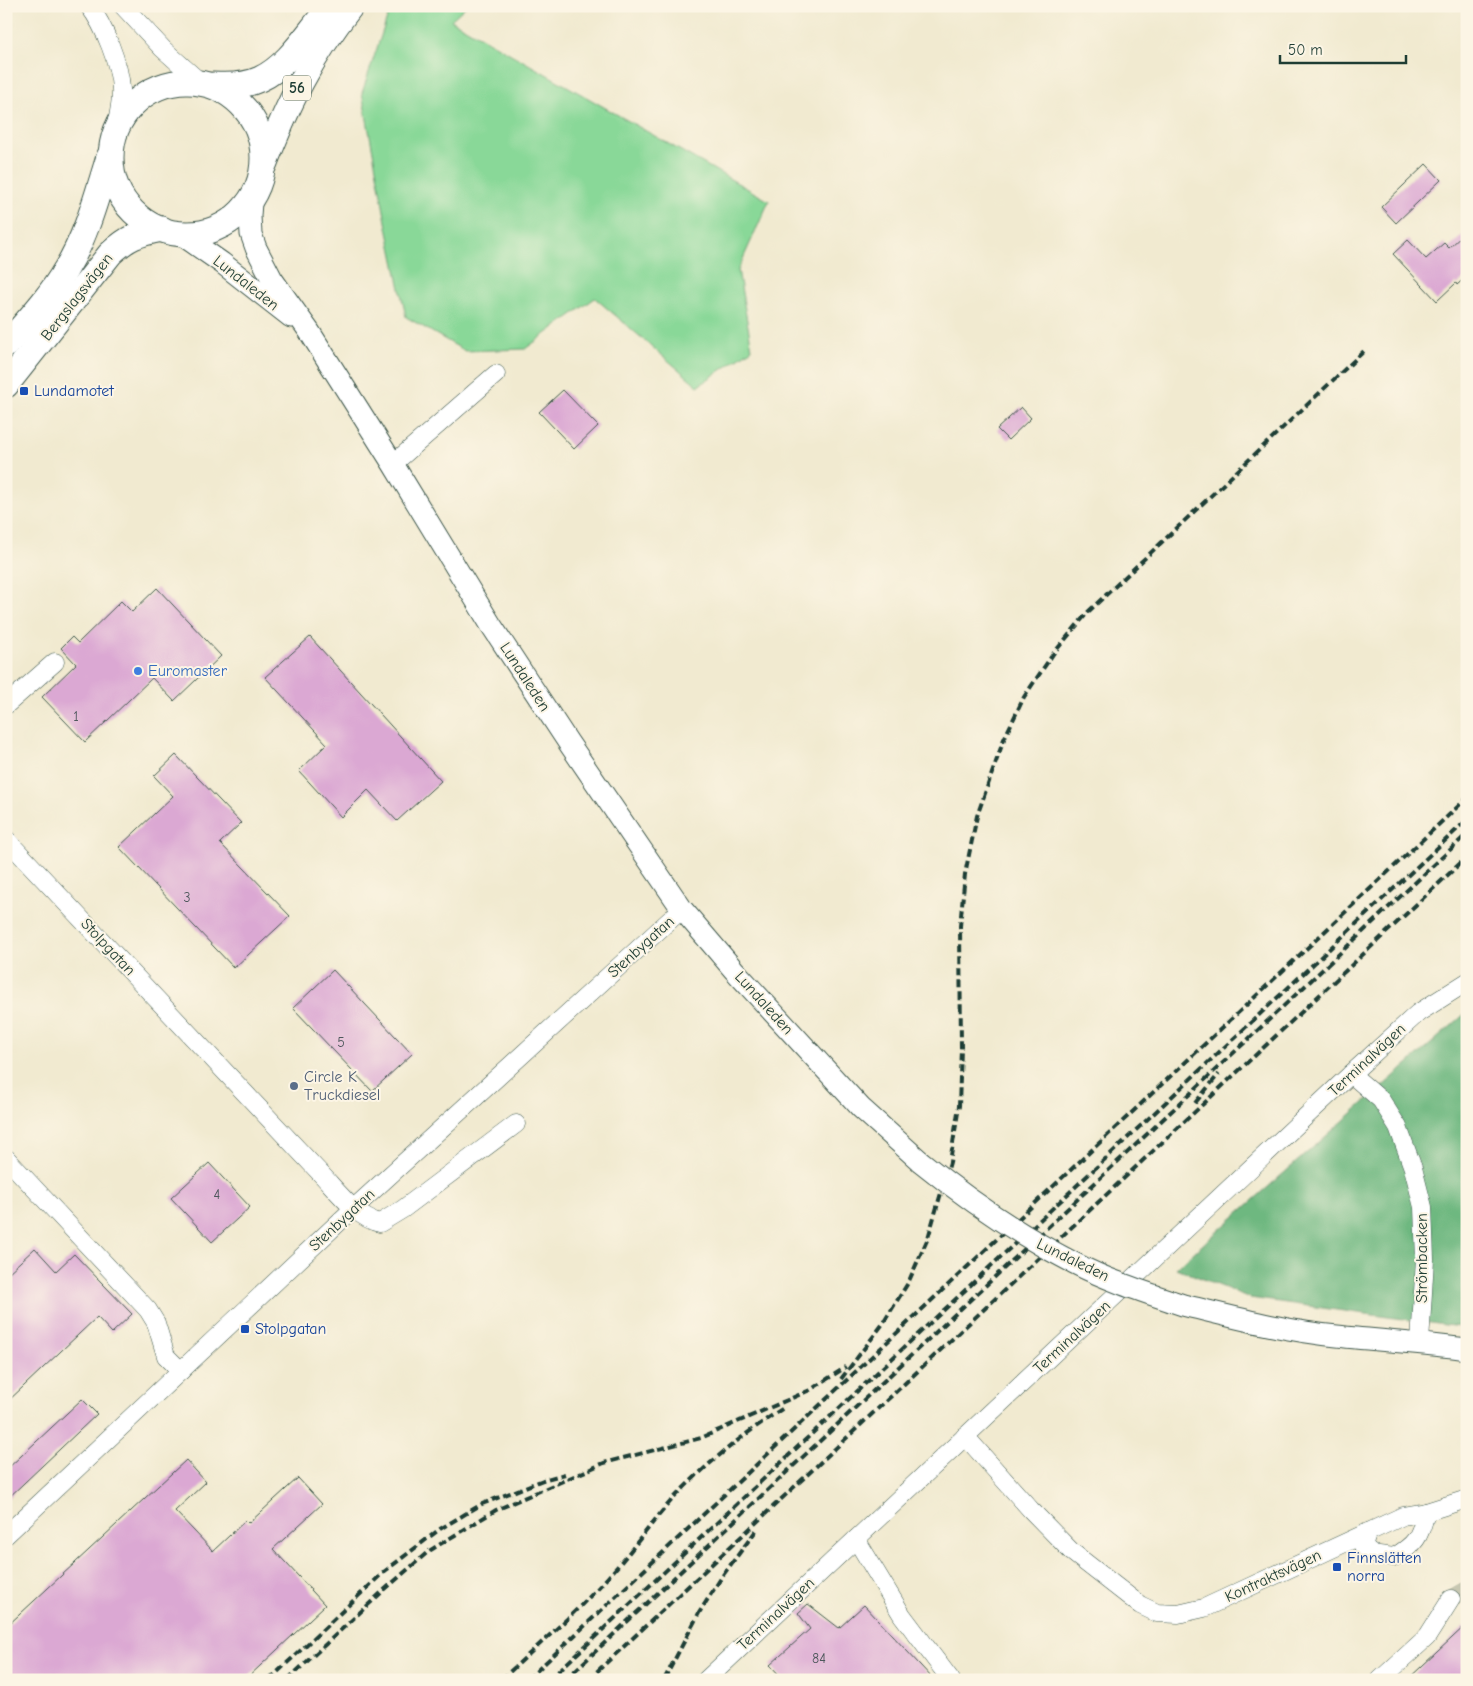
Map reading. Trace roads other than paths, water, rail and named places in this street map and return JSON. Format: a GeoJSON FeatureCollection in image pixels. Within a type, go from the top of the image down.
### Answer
{"type":"FeatureCollection","features":[{"type":"Feature","properties":{"kind":"highway","name":"56"},"geometry":{"type":"LineString","coordinates":[[113,144],[130,110],[141,98],[151,91],[162,86],[180,82],[235,86],[259,80],[278,67],[331,6]]}},
{"type":"Feature","properties":{"kind":"highway","name":"56"},"geometry":{"type":"LineString","coordinates":[[172,232],[202,234],[233,220],[255,190],[288,107],[303,76],[328,36],[351,6]]}},
{"type":"Feature","properties":{"kind":"highway"},"geometry":{"type":"LineString","coordinates":[[207,84],[226,93],[244,108],[254,123],[260,143],[255,190]]}},
{"type":"Feature","properties":{"kind":"highway"},"geometry":{"type":"LineString","coordinates":[[113,144],[112,174],[118,192],[131,210],[143,221],[172,232]]}},
{"type":"Feature","properties":{"kind":"highway","name":"Bergslagsvägen"},"geometry":{"type":"LineString","coordinates":[[6,345],[47,298],[67,268],[87,226],[113,144]]}},
{"type":"Feature","properties":{"kind":"highway","name":"Bergslagsvägen"},"geometry":{"type":"LineString","coordinates":[[6,385],[110,254],[121,244],[136,235],[172,232]]}},
{"type":"Feature","properties":{"kind":"main road","name":"Lundaleden"},"geometry":{"type":"LineString","coordinates":[[255,190],[250,216],[251,234],[272,279],[309,331],[491,625],[568,742],[682,909],[734,970],[861,1108],[920,1161],[956,1190],[1015,1230],[1074,1264],[1130,1287],[1182,1305],[1275,1326],[1336,1336],[1467,1349]]}},
{"type":"Feature","properties":{"kind":"main road","name":"Lundaleden"},"geometry":{"type":"LineString","coordinates":[[172,232],[222,263],[309,331]]}},
{"type":"Feature","properties":{"kind":"street"},"geometry":{"type":"LineString","coordinates":[[89,6],[96,14],[113,51],[121,88],[113,144]]}},
{"type":"Feature","properties":{"kind":"street"},"geometry":{"type":"LineString","coordinates":[[122,6],[163,49],[207,84]]}},
{"type":"Feature","properties":{"kind":"street"},"geometry":{"type":"LineString","coordinates":[[393,464],[496,374]]}},
{"type":"Feature","properties":{"kind":"street"},"geometry":{"type":"LineString","coordinates":[[6,705],[55,662]]}},
{"type":"Feature","properties":{"kind":"street","name":"Stolpgatan"},"geometry":{"type":"LineString","coordinates":[[6,839],[354,1208],[370,1222],[380,1224],[516,1124]]}},
{"type":"Feature","properties":{"kind":"street","name":"Stenbygatan"},"geometry":{"type":"LineString","coordinates":[[6,1535],[354,1208],[682,909]]}},
{"type":"Feature","properties":{"kind":"street","name":"Terminalvägen"},"geometry":{"type":"LineString","coordinates":[[706,1680],[1351,1074],[1418,1013],[1467,982]]}},
{"type":"Feature","properties":{"kind":"street","name":"Strömbacken"},"geometry":{"type":"LineString","coordinates":[[1351,1074],[1381,1100],[1398,1127],[1414,1168],[1423,1207],[1425,1259],[1420,1343]]}},
{"type":"Feature","properties":{"kind":"street"},"geometry":{"type":"LineString","coordinates":[[6,1158],[148,1310],[156,1323],[166,1356],[180,1371]]}},
{"type":"Feature","properties":{"kind":"street","name":"Kontraktsvägen"},"geometry":{"type":"LineString","coordinates":[[965,1436],[1031,1510],[1072,1552],[1140,1606],[1157,1613],[1178,1614],[1204,1608],[1402,1516],[1426,1512],[1467,1499]]}},
{"type":"Feature","properties":{"kind":"street"},"geometry":{"type":"LineString","coordinates":[[1368,1532],[1363,1546],[1371,1554],[1394,1557],[1411,1547],[1421,1531],[1426,1512]]}},
{"type":"Feature","properties":{"kind":"street"},"geometry":{"type":"LineString","coordinates":[[856,1539],[902,1615],[951,1680]]}},
{"type":"Feature","properties":{"kind":"street"},"geometry":{"type":"LineString","coordinates":[[1380,1680],[1426,1637],[1451,1599]]}},
{"type":"Feature","properties":{"kind":"tunnel"},"geometry":{"type":"LineString","coordinates":[[1451,1599],[1467,1590]]}},
{"type":"Feature","properties":{"kind":"railway"},"geometry":{"type":"LineString","coordinates":[[841,1379],[882,1325],[908,1283],[928,1238],[950,1162],[959,1106],[961,1048],[960,926],[965,874],[977,816],[1004,739],[1024,697],[1053,654],[1088,612],[1365,350]]}},
{"type":"Feature","properties":{"kind":"railway"},"geometry":{"type":"LineString","coordinates":[[527,1680],[1467,798]]}},
{"type":"Feature","properties":{"kind":"railway"},"geometry":{"type":"LineString","coordinates":[[549,1680],[1467,820]]}},
{"type":"Feature","properties":{"kind":"railway"},"geometry":{"type":"LineString","coordinates":[[565,1680],[1467,834]]}},
{"type":"Feature","properties":{"kind":"railway"},"geometry":{"type":"LineString","coordinates":[[588,1680],[1467,857]]}},
{"type":"Feature","properties":{"kind":"railway"},"geometry":{"type":"LineString","coordinates":[[1195,1103],[1219,1074]]}},
{"type":"Feature","properties":{"kind":"railway"},"geometry":{"type":"LineString","coordinates":[[287,1680],[429,1551],[496,1510],[604,1463],[701,1438],[810,1390],[846,1367]]}},
{"type":"Feature","properties":{"kind":"railway"},"geometry":{"type":"LineString","coordinates":[[501,1680],[595,1591],[624,1559],[671,1501],[697,1475],[739,1439],[785,1407]]}},
{"type":"Feature","properties":{"kind":"railway"},"geometry":{"type":"LineString","coordinates":[[269,1680],[385,1571],[440,1529],[482,1504],[543,1480],[565,1474]]}},
{"type":"Feature","properties":{"kind":"railway"},"geometry":{"type":"LineString","coordinates":[[664,1680],[699,1613],[723,1575],[758,1528]]}},
{"type":"Feature","properties":{"kind":"place","name":"Lundamotet"},"geometry":{"type":"Point","coordinates":[24,391]}},
{"type":"Feature","properties":{"kind":"place","name":"Euromaster"},"geometry":{"type":"Point","coordinates":[138,671]}},
{"type":"Feature","properties":{"kind":"place","name":"Circle K Truckdiesel"},"geometry":{"type":"Point","coordinates":[294,1086]}},
{"type":"Feature","properties":{"kind":"place","name":"Stolpgatan"},"geometry":{"type":"Point","coordinates":[245,1329]}},
{"type":"Feature","properties":{"kind":"place","name":"Finnslätten norra"},"geometry":{"type":"Point","coordinates":[1337,1567]}}]}
